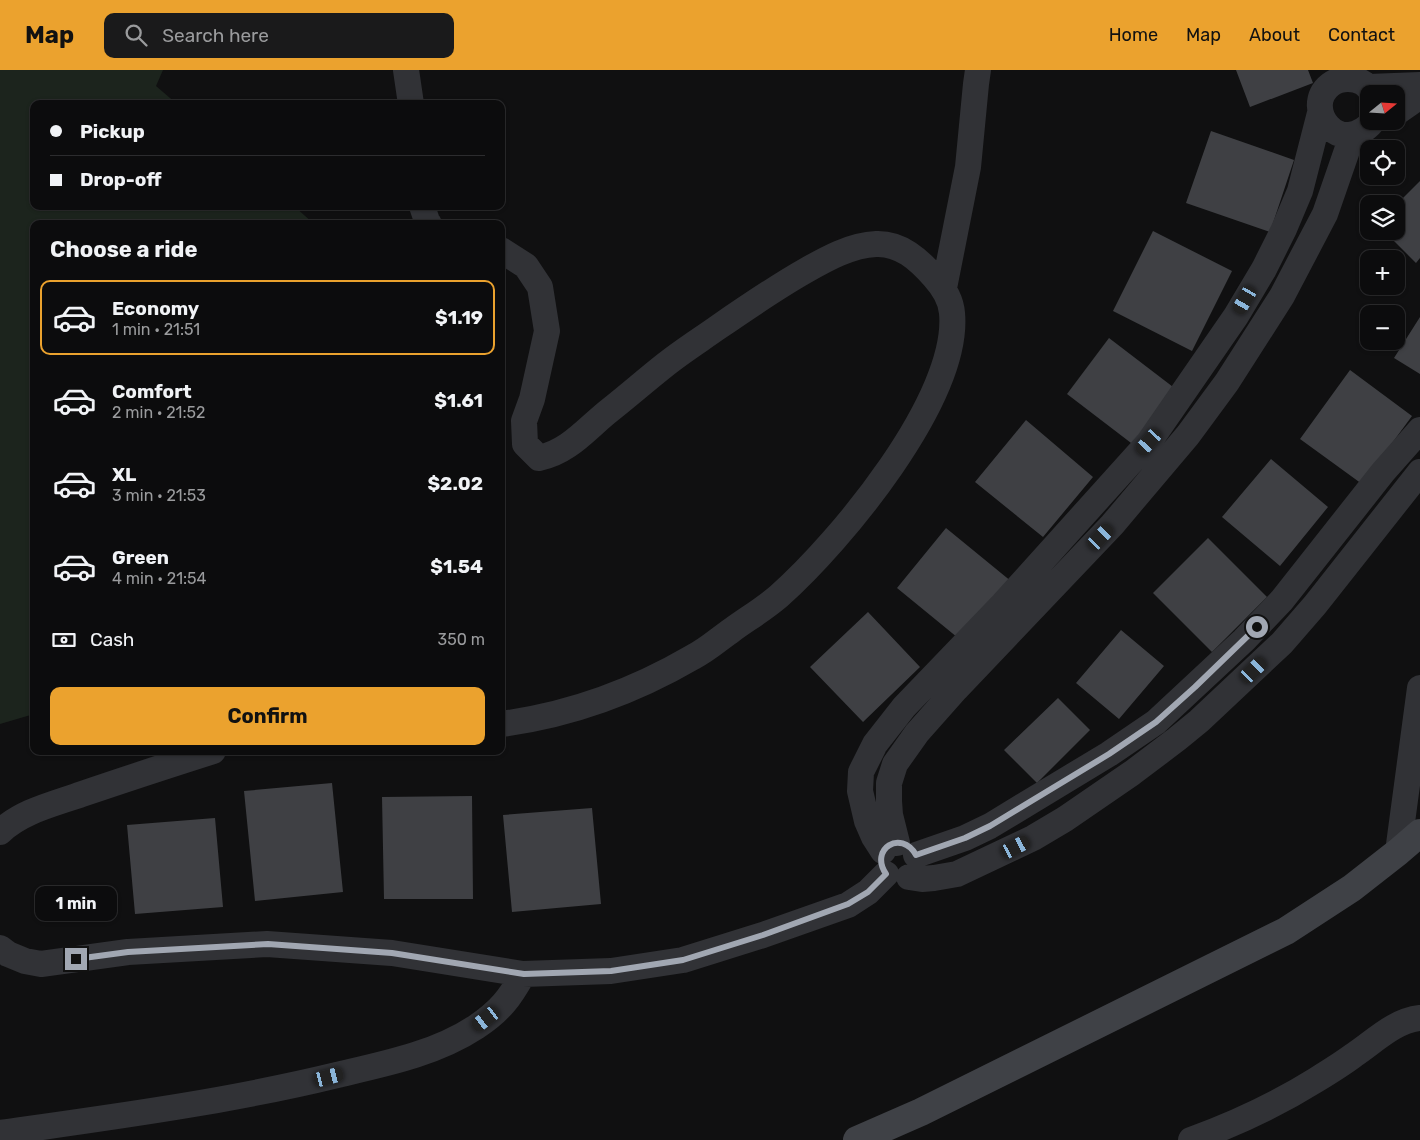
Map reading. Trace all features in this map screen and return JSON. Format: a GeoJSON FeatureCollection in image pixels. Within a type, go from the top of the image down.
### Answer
{"type":"FeatureCollection","features":[{"type":"Feature","properties":{"kind":"main road"},"geometry":{"type":"LineString","coordinates":[[857,1140],[921,1112],[1286,931],[1352,888],[1420,833]]}},
{"type":"Feature","properties":{"kind":"street"},"geometry":{"type":"LineString","coordinates":[[406,70],[410,100]]}},
{"type":"Feature","properties":{"kind":"street"},"geometry":{"type":"LineString","coordinates":[[944,288],[968,167],[978,70]]}},
{"type":"Feature","properties":{"kind":"street"},"geometry":{"type":"LineString","coordinates":[[1420,85],[1351,81],[1323,94],[1300,192],[1264,268],[1236,316],[1149,442],[1003,604],[904,707],[875,744],[861,772],[860,791],[867,821],[874,837],[898,860],[922,879],[934,878],[957,874],[1033,838],[1065,819],[1132,773],[1192,727],[1282,643],[1315,605],[1420,472]]}},
{"type":"Feature","properties":{"kind":"street"},"geometry":{"type":"LineString","coordinates":[[1405,107],[1420,96]]}},
{"type":"Feature","properties":{"kind":"street"},"geometry":{"type":"LineString","coordinates":[[1320,113],[1326,126],[1338,134],[1360,129]]}},
{"type":"Feature","properties":{"kind":"street"},"geometry":{"type":"LineString","coordinates":[[898,860],[888,801],[889,783],[895,764],[923,726],[1112,525],[1188,435],[1227,382],[1282,296],[1367,130]]}},
{"type":"Feature","properties":{"kind":"street"},"geometry":{"type":"LineString","coordinates":[[505,253],[526,266],[540,288],[547,331],[532,399],[524,421],[525,444],[539,458],[553,455],[578,439],[600,418],[667,364],[785,282],[849,250],[877,244],[902,249],[920,260],[944,288],[952,312],[950,349],[941,378],[913,432],[873,492],[814,562],[777,598],[695,656],[636,686],[563,713],[505,723]]}},
{"type":"Feature","properties":{"kind":"street"},"geometry":{"type":"LineString","coordinates":[[0,948],[8,954],[25,961],[41,964],[128,952],[268,944],[392,953],[524,974],[611,971],[683,960],[763,935],[848,904],[868,892],[898,860],[965,838],[990,826],[1109,754],[1156,722],[1244,640],[1282,600],[1383,472],[1420,430]]}},
{"type":"Feature","properties":{"kind":"street"},"geometry":{"type":"LineString","coordinates":[[1044,558],[1066,574]]}},
{"type":"Feature","properties":{"kind":"street"},"geometry":{"type":"LineString","coordinates":[[1195,687],[1214,707]]}},
{"type":"Feature","properties":{"kind":"street"},"geometry":{"type":"LineString","coordinates":[[1398,852],[1420,688]]}},
{"type":"Feature","properties":{"kind":"street"},"geometry":{"type":"LineString","coordinates":[[0,832],[10,823],[37,810],[200,755]]}},
{"type":"Feature","properties":{"kind":"street"},"geometry":{"type":"LineString","coordinates":[[1020,808],[1033,838]]}},
{"type":"Feature","properties":{"kind":"street"},"geometry":{"type":"LineString","coordinates":[[0,1133],[202,1103],[311,1082],[425,1052],[452,1041],[476,1027],[497,1011],[510,998],[524,974]]}},
{"type":"Feature","properties":{"kind":"street"},"geometry":{"type":"LineString","coordinates":[[1191,1140],[1226,1127],[1270,1106],[1346,1060],[1398,1024],[1408,1019],[1420,1018]]}},
{"type":"Feature","properties":{"kind":"shaded area"},"geometry":{"type":"Polygon","coordinates":[[[0,70],[163,70],[156,86],[172,100],[30,100],[30,210],[298,210],[310,220],[30,220],[30,715],[0,724],[0,70]]]}},
{"type":"Feature","properties":{"kind":"building"},"geometry":{"type":"Polygon","coordinates":[[[1236,70],[1308,70],[1313,83],[1250,107],[1236,70]]]}},
{"type":"Feature","properties":{"kind":"building"},"geometry":{"type":"Polygon","coordinates":[[[1211,131],[1294,160],[1270,232],[1186,203],[1211,131]]]}},
{"type":"Feature","properties":{"kind":"building"},"geometry":{"type":"Polygon","coordinates":[[[1420,181],[1420,258],[1416,263],[1393,240],[1405,240],[1405,196],[1420,181]]]}},
{"type":"Feature","properties":{"kind":"building"},"geometry":{"type":"Polygon","coordinates":[[[1153,231],[1232,271],[1192,351],[1113,311],[1153,231]]]}},
{"type":"Feature","properties":{"kind":"building"},"geometry":{"type":"Polygon","coordinates":[[[1420,317],[1420,374],[1394,358],[1399,350],[1405,350],[1405,341],[1420,317]]]}},
{"type":"Feature","properties":{"kind":"building"},"geometry":{"type":"Polygon","coordinates":[[[1109,338],[1177,390],[1135,446],[1067,394],[1109,338]]]}},
{"type":"Feature","properties":{"kind":"building"},"geometry":{"type":"Polygon","coordinates":[[[1350,370],[1412,416],[1362,484],[1300,439],[1350,370]]]}},
{"type":"Feature","properties":{"kind":"building"},"geometry":{"type":"Polygon","coordinates":[[[1026,420],[1093,477],[1043,537],[975,482],[1026,420]]]}},
{"type":"Feature","properties":{"kind":"building"},"geometry":{"type":"Polygon","coordinates":[[[1271,459],[1328,507],[1280,566],[1222,517],[1271,459]]]}},
{"type":"Feature","properties":{"kind":"building"},"geometry":{"type":"Polygon","coordinates":[[[946,528],[1012,582],[963,642],[897,588],[946,528]]]}},
{"type":"Feature","properties":{"kind":"building"},"geometry":{"type":"Polygon","coordinates":[[[1208,538],[1267,597],[1212,652],[1153,593],[1208,538]]]}},
{"type":"Feature","properties":{"kind":"building"},"geometry":{"type":"Polygon","coordinates":[[[868,612],[920,667],[863,722],[810,667],[868,612]]]}},
{"type":"Feature","properties":{"kind":"building"},"geometry":{"type":"Polygon","coordinates":[[[1121,630],[1164,666],[1119,719],[1076,683],[1121,630]]]}},
{"type":"Feature","properties":{"kind":"building"},"geometry":{"type":"Polygon","coordinates":[[[1058,698],[1090,730],[1037,783],[1004,750],[1058,698]]]}},
{"type":"Feature","properties":{"kind":"building"},"geometry":{"type":"Polygon","coordinates":[[[332,783],[343,892],[255,901],[244,791],[332,783]]]}},
{"type":"Feature","properties":{"kind":"building"},"geometry":{"type":"Polygon","coordinates":[[[472,796],[473,899],[384,899],[382,797],[472,796]]]}},
{"type":"Feature","properties":{"kind":"building"},"geometry":{"type":"Polygon","coordinates":[[[592,808],[601,904],[512,912],[503,815],[592,808]]]}},
{"type":"Feature","properties":{"kind":"building"},"geometry":{"type":"Polygon","coordinates":[[[215,818],[223,907],[135,914],[127,825],[215,818]]]}},
{"type":"Feature","properties":{"kind":"route"},"geometry":{"type":"LineString","coordinates":[[76,959],[128,952],[268,944],[392,953],[451,964],[524,974],[611,971],[683,960],[763,935],[848,904],[868,892],[886,874],[881,867],[880,859],[883,851],[889,845],[905,844],[912,848],[916,855],[965,838],[990,826],[1109,754],[1156,722],[1257,627]]}}]}
